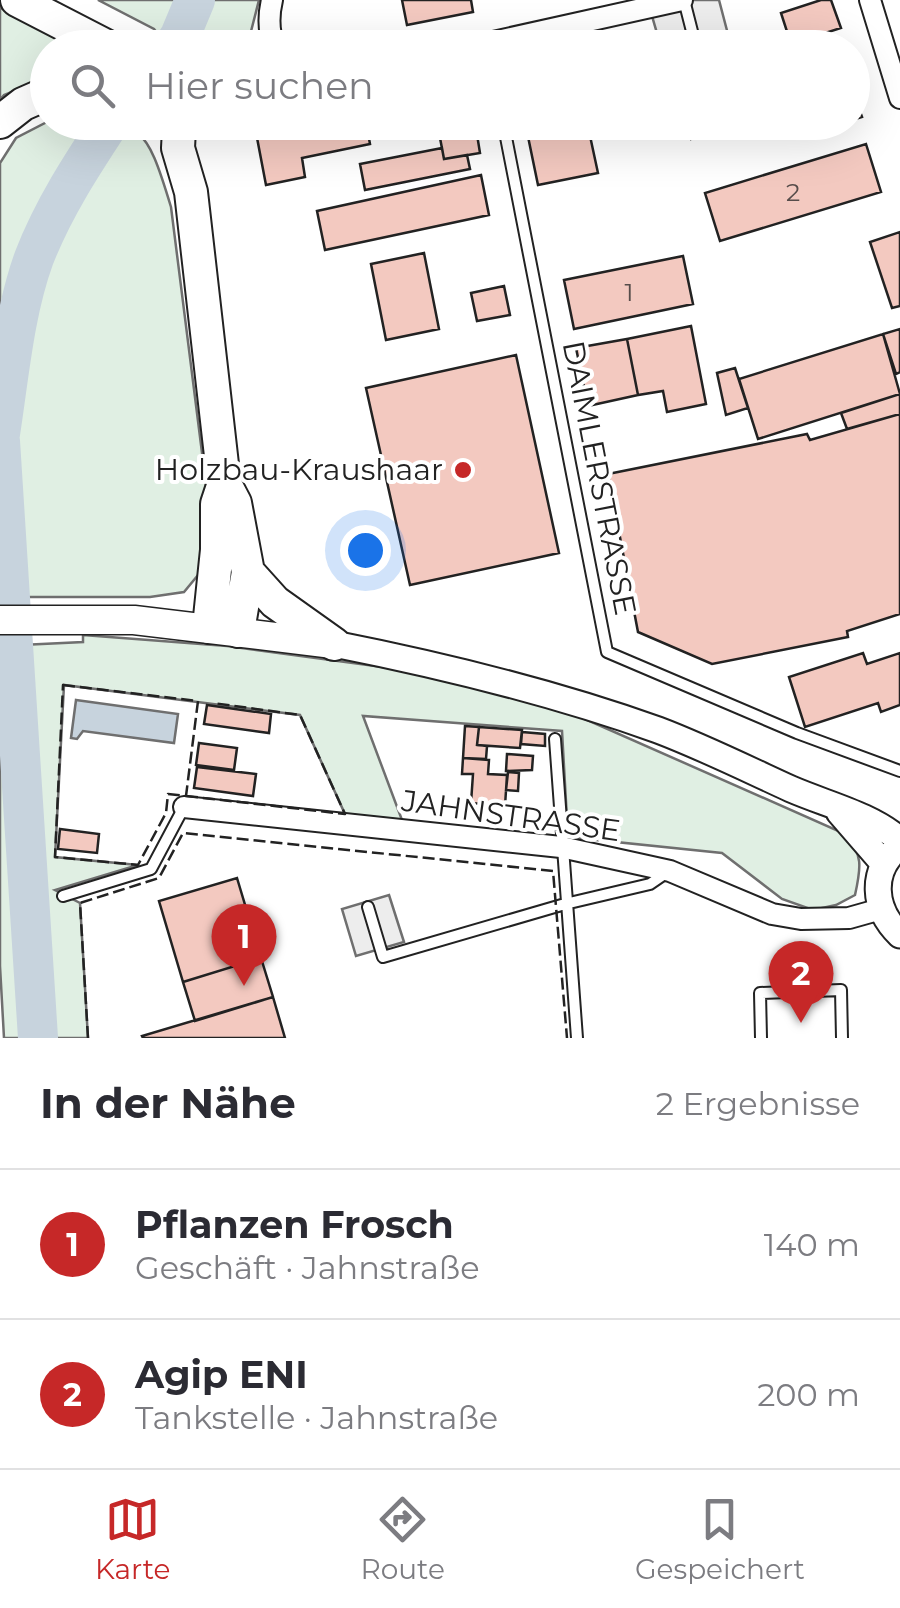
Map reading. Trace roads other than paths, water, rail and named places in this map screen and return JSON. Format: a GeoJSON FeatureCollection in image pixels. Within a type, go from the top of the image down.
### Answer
{"type":"FeatureCollection","features":[{"type":"Feature","properties":{"kind":"highway"},"geometry":{"type":"LineString","coordinates":[[17,0],[75,30]]}},
{"type":"Feature","properties":{"kind":"highway"},"geometry":{"type":"LineString","coordinates":[[0,122],[30,101]]}},
{"type":"Feature","properties":{"kind":"highway"},"geometry":{"type":"LineString","coordinates":[[178,140],[191,192],[224,482],[235,502],[248,572],[275,602],[334,644]]}},
{"type":"Feature","properties":{"kind":"highway"},"geometry":{"type":"LineString","coordinates":[[224,482],[217,504],[224,629]]}},
{"type":"Feature","properties":{"kind":"highway"},"geometry":{"type":"LineString","coordinates":[[224,629],[248,572]]}},
{"type":"Feature","properties":{"kind":"main road"},"geometry":{"type":"LineString","coordinates":[[0,620],[134,620],[334,644]]}},
{"type":"Feature","properties":{"kind":"street"},"geometry":{"type":"LineString","coordinates":[[270,30],[272,0]]}},
{"type":"Feature","properties":{"kind":"street"},"geometry":{"type":"LineString","coordinates":[[551,30],[683,0]]}},
{"type":"Feature","properties":{"kind":"street"},"geometry":{"type":"LineString","coordinates":[[870,0],[900,98]]}},
{"type":"Feature","properties":{"kind":"street"},"geometry":{"type":"LineString","coordinates":[[334,644],[429,662],[589,706],[663,732],[836,808],[895,850],[878,894],[880,909],[900,935]]}},
{"type":"Feature","properties":{"kind":"street","name":"JAHNSTRASSE"},"geometry":{"type":"LineString","coordinates":[[184,807],[562,847],[670,871],[772,914],[827,920],[880,909]]}},
{"type":"Feature","properties":{"kind":"lane"},"geometry":{"type":"LineString","coordinates":[[683,0],[691,30]]}},
{"type":"Feature","properties":{"kind":"lane","name":"DAIMLERSTRASSE"},"geometry":{"type":"LineString","coordinates":[[506,140],[608,652],[797,733],[900,772]]}},
{"type":"Feature","properties":{"kind":"lane"},"geometry":{"type":"LineString","coordinates":[[555,738],[577,1038]]}},
{"type":"Feature","properties":{"kind":"lane"},"geometry":{"type":"LineString","coordinates":[[63,896],[151,870],[184,807]]}},
{"type":"Feature","properties":{"kind":"lane"},"geometry":{"type":"LineString","coordinates":[[368,906],[383,957],[565,904],[650,884],[670,871]]}},
{"type":"Feature","properties":{"kind":"lane"},"geometry":{"type":"LineString","coordinates":[[761,1038],[760,992],[841,990],[842,1038]]}},
{"type":"Feature","properties":{"kind":"waterway"},"geometry":{"type":"LineString","coordinates":[[182,30],[195,0]]}},
{"type":"Feature","properties":{"kind":"waterway"},"geometry":{"type":"LineString","coordinates":[[0,434],[17,323],[34,258],[59,205],[98,140]]}},
{"type":"Feature","properties":{"kind":"waterway"},"geometry":{"type":"LineString","coordinates":[[0,441],[38,1038]]}},
{"type":"Feature","properties":{"kind":"place","name":"Holzbau-Kraushaar"},"geometry":{"type":"Point","coordinates":[463,470]}},
{"type":"Feature","properties":{"kind":"place","name":"Pflanzen Frosch"},"geometry":{"type":"Point","coordinates":[244,986]}},
{"type":"Feature","properties":{"kind":"place","name":"Agip ENI"},"geometry":{"type":"Point","coordinates":[801,1023]}}]}
